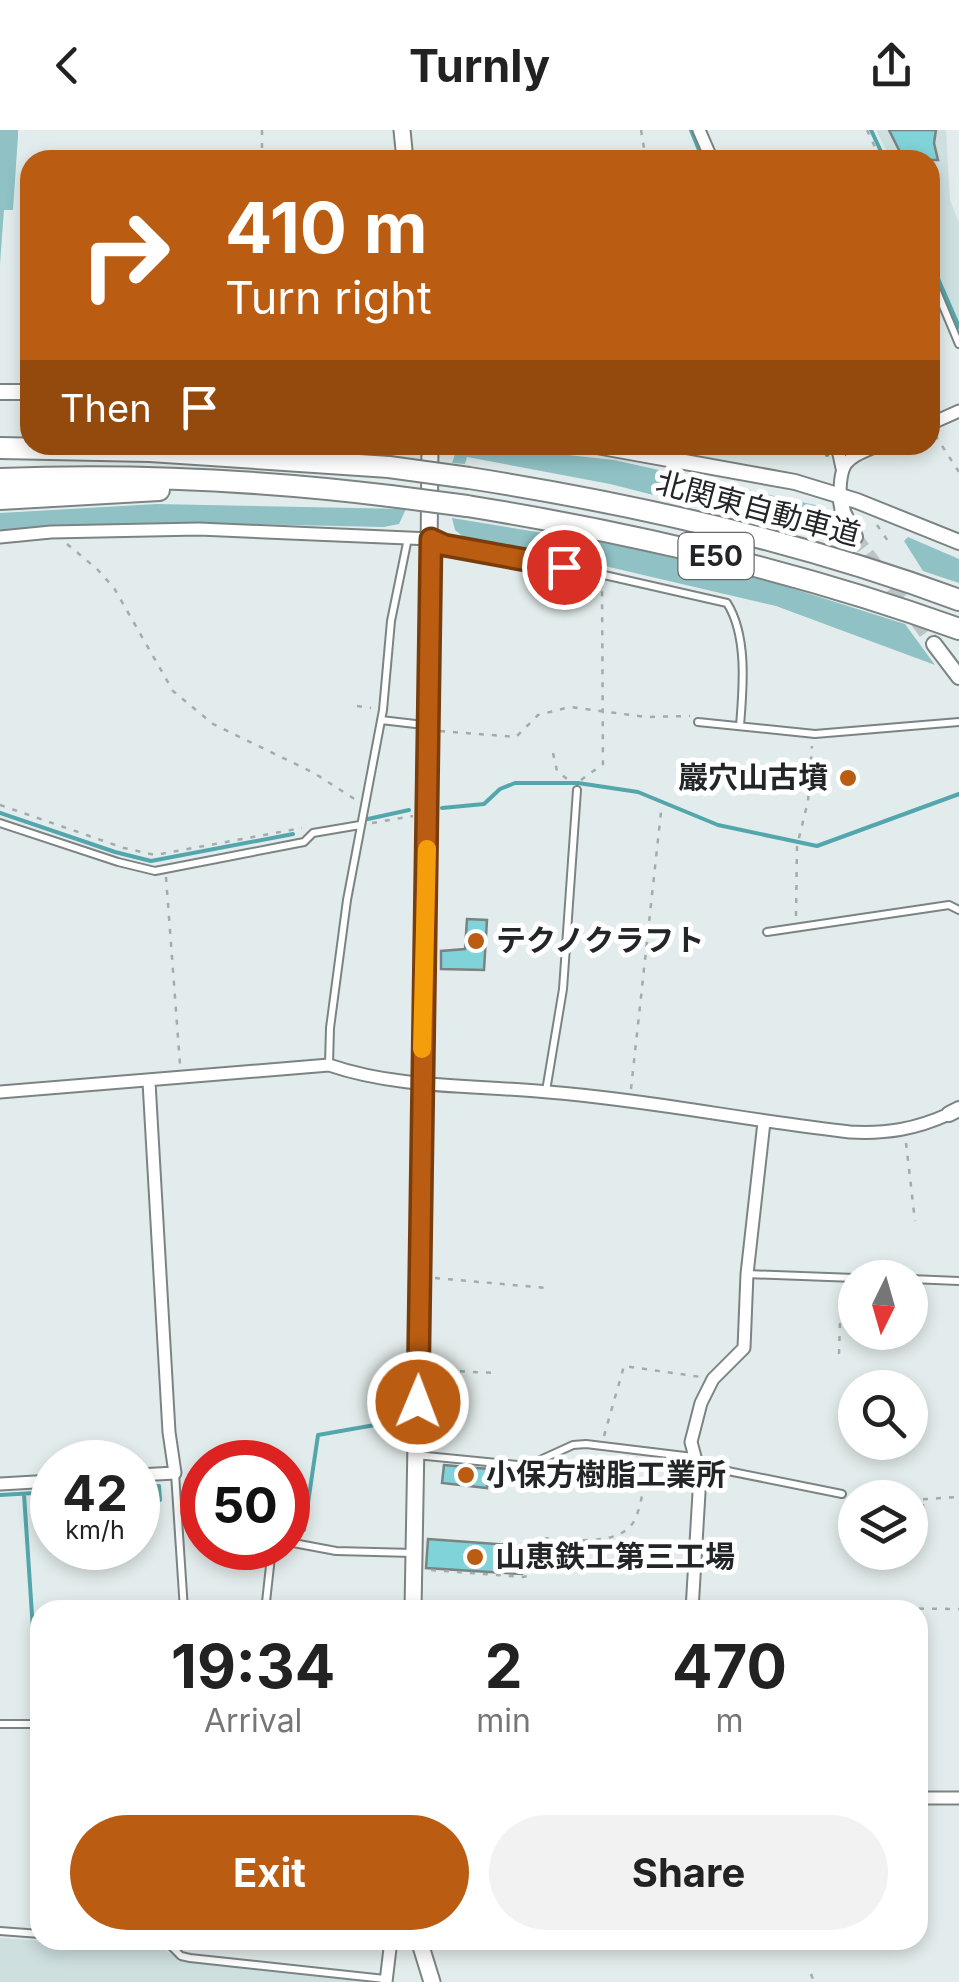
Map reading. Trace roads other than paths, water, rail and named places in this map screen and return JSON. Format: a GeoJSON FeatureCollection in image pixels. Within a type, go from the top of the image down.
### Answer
{"type":"FeatureCollection","features":[{"type":"Feature","properties":{"kind":"highway","name":"北関東自動車道"},"geometry":{"type":"LineString","coordinates":[[220,455],[388,467],[571,494],[794,546],[959,600]]}},
{"type":"Feature","properties":{"kind":"highway","name":"北関東自動車道"},"geometry":{"type":"LineString","coordinates":[[0,479],[147,477],[341,490],[466,506],[565,522],[694,550],[786,574],[959,629]]}},
{"type":"Feature","properties":{"kind":"highway"},"geometry":{"type":"LineString","coordinates":[[0,499],[145,490],[341,490]]}},
{"type":"Feature","properties":{"kind":"main road"},"geometry":{"type":"LineString","coordinates":[[413,1600],[421,1082],[433,728],[430,455]]}},
{"type":"Feature","properties":{"kind":"main road"},"geometry":{"type":"LineString","coordinates":[[422,1950],[432,1982]]}},
{"type":"Feature","properties":{"kind":"street"},"geometry":{"type":"LineString","coordinates":[[646,455],[795,482],[959,542]]}},
{"type":"Feature","properties":{"kind":"street"},"geometry":{"type":"LineString","coordinates":[[839,455],[843,512],[855,537]]}},
{"type":"Feature","properties":{"kind":"street"},"geometry":{"type":"LineString","coordinates":[[842,468],[854,455]]}},
{"type":"Feature","properties":{"kind":"street"},"geometry":{"type":"LineString","coordinates":[[0,537],[199,529],[431,539]]}},
{"type":"Feature","properties":{"kind":"street"},"geometry":{"type":"LineString","coordinates":[[934,644],[959,677]]}},
{"type":"Feature","properties":{"kind":"street"},"geometry":{"type":"LineString","coordinates":[[0,1092],[329,1065],[357,1074],[546,1091],[850,1132],[890,1133],[954,1112]]}},
{"type":"Feature","properties":{"kind":"street"},"geometry":{"type":"LineString","coordinates":[[148,1082],[169,1432],[175,1472],[160,1473]]}},
{"type":"Feature","properties":{"kind":"street"},"geometry":{"type":"LineString","coordinates":[[692,1600],[696,1461],[691,1442],[698,1410],[713,1378],[744,1348],[747,1274],[764,1122]]}},
{"type":"Feature","properties":{"kind":"street"},"geometry":{"type":"LineString","coordinates":[[0,1484],[30,1482]]}},
{"type":"Feature","properties":{"kind":"street"},"geometry":{"type":"LineString","coordinates":[[928,1798],[959,1798]]}},
{"type":"Feature","properties":{"kind":"street"},"geometry":{"type":"LineString","coordinates":[[386,1980],[390,1950]]}},
{"type":"Feature","properties":{"kind":"lane"},"geometry":{"type":"LineString","coordinates":[[940,298],[959,344]]}},
{"type":"Feature","properties":{"kind":"lane"},"geometry":{"type":"LineString","coordinates":[[329,1065],[330,1028],[360,825],[381,720],[391,621],[408,537]]}},
{"type":"Feature","properties":{"kind":"lane"},"geometry":{"type":"LineString","coordinates":[[431,539],[444,545],[604,574],[727,603],[736,618],[740,648],[740,726]]}},
{"type":"Feature","properties":{"kind":"lane"},"geometry":{"type":"LineString","coordinates":[[381,720],[433,728]]}},
{"type":"Feature","properties":{"kind":"lane"},"geometry":{"type":"LineString","coordinates":[[698,721],[813,734],[959,722]]}},
{"type":"Feature","properties":{"kind":"lane"},"geometry":{"type":"LineString","coordinates":[[546,1091],[563,989],[577,790]]}},
{"type":"Feature","properties":{"kind":"lane"},"geometry":{"type":"LineString","coordinates":[[0,823],[118,862],[165,871],[304,842],[313,833],[360,825]]}},
{"type":"Feature","properties":{"kind":"lane"},"geometry":{"type":"LineString","coordinates":[[767,932],[949,906],[959,910]]}},
{"type":"Feature","properties":{"kind":"lane"},"geometry":{"type":"LineString","coordinates":[[747,1274],[838,1278]]}},
{"type":"Feature","properties":{"kind":"lane"},"geometry":{"type":"LineString","coordinates":[[928,1280],[959,1281]]}},
{"type":"Feature","properties":{"kind":"lane"},"geometry":{"type":"LineString","coordinates":[[416,1455],[520,1466],[534,1464],[573,1445],[601,1446],[650,1451],[838,1493]]}},
{"type":"Feature","properties":{"kind":"lane"},"geometry":{"type":"LineString","coordinates":[[175,1472],[183,1600]]}},
{"type":"Feature","properties":{"kind":"lane"},"geometry":{"type":"LineString","coordinates":[[310,1546],[414,1561]]}},
{"type":"Feature","properties":{"kind":"lane"},"geometry":{"type":"LineString","coordinates":[[266,1600],[270,1570]]}},
{"type":"Feature","properties":{"kind":"lane"},"geometry":{"type":"LineString","coordinates":[[0,1724],[30,1724]]}},
{"type":"Feature","properties":{"kind":"lane"},"geometry":{"type":"LineString","coordinates":[[0,1931],[30,1933]]}},
{"type":"Feature","properties":{"kind":"lane"},"geometry":{"type":"LineString","coordinates":[[176,1950],[190,1958],[386,1980]]}},
{"type":"Feature","properties":{"kind":"waterway"},"geometry":{"type":"LineString","coordinates":[[691,130],[699,150]]}},
{"type":"Feature","properties":{"kind":"waterway"},"geometry":{"type":"LineString","coordinates":[[871,130],[880,150]]}},
{"type":"Feature","properties":{"kind":"waterway"},"geometry":{"type":"LineString","coordinates":[[940,283],[959,327]]}},
{"type":"Feature","properties":{"kind":"waterway"},"geometry":{"type":"LineString","coordinates":[[442,808],[484,804],[500,789],[515,783],[578,783],[638,792],[718,825],[817,846],[959,794]]}},
{"type":"Feature","properties":{"kind":"waterway"},"geometry":{"type":"LineString","coordinates":[[368,819],[409,810]]}},
{"type":"Feature","properties":{"kind":"waterway"},"geometry":{"type":"LineString","coordinates":[[0,813],[151,861],[293,834]]}},
{"type":"Feature","properties":{"kind":"waterway"},"geometry":{"type":"LineString","coordinates":[[310,1489],[318,1435],[392,1422]]}},
{"type":"Feature","properties":{"kind":"waterway"},"geometry":{"type":"LineString","coordinates":[[0,1495],[30,1493]]}},
{"type":"Feature","properties":{"kind":"waterway"},"geometry":{"type":"LineString","coordinates":[[24,1494],[31,1600]]}},
{"type":"Feature","properties":{"kind":"tunnel"},"geometry":{"type":"LineString","coordinates":[[855,537],[934,644]]}},
{"type":"Feature","properties":{"kind":"place","name":"巖穴山古墳"},"geometry":{"type":"Point","coordinates":[848,778]}},
{"type":"Feature","properties":{"kind":"place","name":"テクノクラフト"},"geometry":{"type":"Point","coordinates":[476,941]}},
{"type":"Feature","properties":{"kind":"place","name":"小保方樹脂工業所"},"geometry":{"type":"Point","coordinates":[466,1475]}},
{"type":"Feature","properties":{"kind":"place","name":"山恵鉄工第三工場"},"geometry":{"type":"Point","coordinates":[475,1557]}}]}
